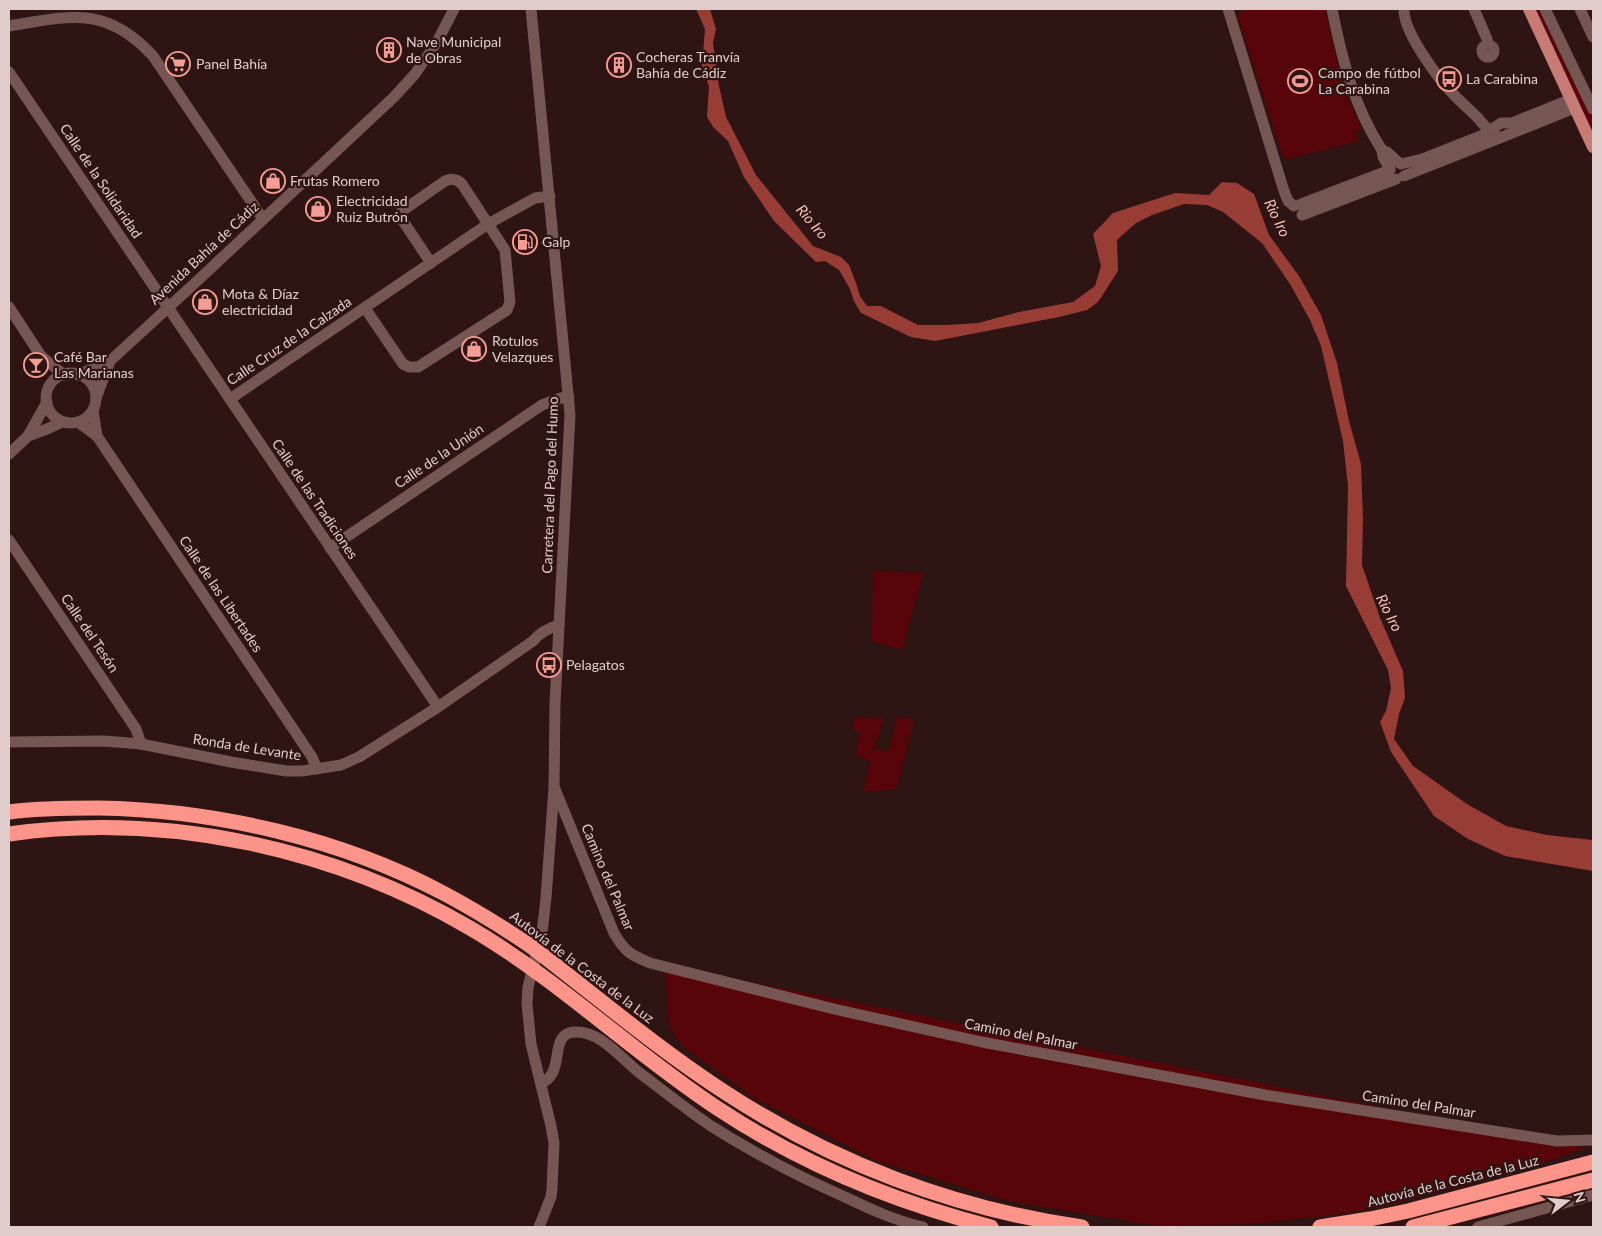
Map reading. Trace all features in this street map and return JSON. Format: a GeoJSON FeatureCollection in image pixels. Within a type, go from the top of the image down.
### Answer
{"type":"FeatureCollection","features":[{"type":"Feature","properties":{"kind":"highway","name":"Autovía de la Costa de la Luz"},"geometry":{"type":"LineString","coordinates":[[9,812],[87,808],[165,812],[227,821],[274,831],[370,861],[444,894],[506,930],[710,1082],[752,1109],[831,1152],[939,1195],[1001,1212],[1082,1227]]}},
{"type":"Feature","properties":{"kind":"highway"},"geometry":{"type":"LineString","coordinates":[[9,834],[114,828],[138,828],[198,834],[230,839],[286,852],[371,880],[437,910],[505,950],[541,975],[678,1080],[718,1108],[772,1141],[828,1170],[879,1192],[928,1209],[991,1227]]}},
{"type":"Feature","properties":{"kind":"highway","name":"Autovía de la Costa de la Luz"},"geometry":{"type":"LineString","coordinates":[[1320,1227],[1408,1211],[1593,1162]]}},
{"type":"Feature","properties":{"kind":"highway"},"geometry":{"type":"LineString","coordinates":[[1413,1227],[1593,1180]]}},
{"type":"Feature","properties":{"kind":"main road"},"geometry":{"type":"LineString","coordinates":[[1529,9],[1593,147]]}},
{"type":"Feature","properties":{"kind":"street","name":"Avenida Bahía de Cádiz"},"geometry":{"type":"LineString","coordinates":[[78,375],[110,361],[355,134],[415,74],[437,42],[454,9]]}},
{"type":"Feature","properties":{"kind":"street","name":"Carretera del Pago del Humo"},"geometry":{"type":"LineString","coordinates":[[531,9],[569,397],[570,431],[554,626],[554,788],[546,898],[542,933],[528,987],[527,1004],[532,1044],[541,1083]]}},
{"type":"Feature","properties":{"kind":"street"},"geometry":{"type":"LineString","coordinates":[[1228,9],[1284,191],[1288,201],[1298,209],[1500,130]]}},
{"type":"Feature","properties":{"kind":"street"},"geometry":{"type":"LineString","coordinates":[[1332,9],[1350,85],[1372,135],[1382,150],[1387,152],[1397,170]]}},
{"type":"Feature","properties":{"kind":"street"},"geometry":{"type":"LineString","coordinates":[[1398,9],[1402,19],[1407,24]]}},
{"type":"Feature","properties":{"kind":"street"},"geometry":{"type":"LineString","coordinates":[[1404,9],[1404,18],[1414,38],[1444,84],[1479,119],[1500,130]]}},
{"type":"Feature","properties":{"kind":"street"},"geometry":{"type":"LineString","coordinates":[[1474,9],[1488,44]]}},
{"type":"Feature","properties":{"kind":"street"},"geometry":{"type":"LineString","coordinates":[[1545,9],[1593,109]]}},
{"type":"Feature","properties":{"kind":"street"},"geometry":{"type":"LineString","coordinates":[[1580,9],[1593,37]]}},
{"type":"Feature","properties":{"kind":"street"},"geometry":{"type":"LineString","coordinates":[[9,26],[66,17],[108,23],[127,32],[153,56],[263,219]]}},
{"type":"Feature","properties":{"kind":"street","name":"Calle de la Solidaridad"},"geometry":{"type":"LineString","coordinates":[[9,72],[168,307]]}},
{"type":"Feature","properties":{"kind":"street"},"geometry":{"type":"LineString","coordinates":[[1397,170],[1473,139],[1573,104]]}},
{"type":"Feature","properties":{"kind":"street"},"geometry":{"type":"LineString","coordinates":[[1473,139],[1478,130],[1479,119]]}},
{"type":"Feature","properties":{"kind":"street","name":"Calle Cruz de la Calzada"},"geometry":{"type":"LineString","coordinates":[[365,308],[404,364],[409,367],[418,367],[507,310],[510,302],[506,256],[502,244],[459,181],[452,179],[445,181],[402,211],[403,221],[431,264]]}},
{"type":"Feature","properties":{"kind":"street","name":"Calle Cruz de la Calzada"},"geometry":{"type":"LineString","coordinates":[[230,399],[488,224],[535,198],[550,196]]}},
{"type":"Feature","properties":{"kind":"street"},"geometry":{"type":"LineString","coordinates":[[9,307],[41,356],[64,375]]}},
{"type":"Feature","properties":{"kind":"street","name":"Calle de las Tradiciones"},"geometry":{"type":"LineString","coordinates":[[168,307],[438,707]]}},
{"type":"Feature","properties":{"kind":"street"},"geometry":{"type":"LineString","coordinates":[[41,356],[49,387]]}},
{"type":"Feature","properties":{"kind":"street","name":"Avenida Bahía de Cádiz"},"geometry":{"type":"LineString","coordinates":[[96,398],[110,361]]}},
{"type":"Feature","properties":{"kind":"street"},"geometry":{"type":"LineString","coordinates":[[64,375],[78,375],[85,378],[91,384],[96,398],[93,410],[88,416],[78,422],[62,422],[54,417],[47,402],[49,387],[54,381],[64,375]]}},
{"type":"Feature","properties":{"kind":"street","name":"Calle de la Unión"},"geometry":{"type":"LineString","coordinates":[[330,548],[542,405],[569,397]]}},
{"type":"Feature","properties":{"kind":"street"},"geometry":{"type":"LineString","coordinates":[[9,454],[28,436],[47,402]]}},
{"type":"Feature","properties":{"kind":"street","name":"Calle de las Libertades"},"geometry":{"type":"LineString","coordinates":[[93,410],[97,436]]}},
{"type":"Feature","properties":{"kind":"street"},"geometry":{"type":"LineString","coordinates":[[28,436],[62,422]]}},
{"type":"Feature","properties":{"kind":"street","name":"Calle de las Libertades"},"geometry":{"type":"LineString","coordinates":[[78,422],[97,436],[312,757],[316,769]]}},
{"type":"Feature","properties":{"kind":"street","name":"Calle del Tesón"},"geometry":{"type":"LineString","coordinates":[[9,540],[136,729],[141,744]]}},
{"type":"Feature","properties":{"kind":"street","name":"Ronda de Levante"},"geometry":{"type":"LineString","coordinates":[[9,742],[141,744],[286,771],[302,772],[341,765],[359,757],[438,707],[533,641],[537,636],[554,626]]}},
{"type":"Feature","properties":{"kind":"street"},"geometry":{"type":"LineString","coordinates":[[533,641],[554,641]]}},
{"type":"Feature","properties":{"kind":"street","name":"Camino del Palmar"},"geometry":{"type":"LineString","coordinates":[[554,788],[614,934],[625,950],[650,963],[834,1009],[982,1042],[1166,1078],[1557,1141],[1593,1140]]}},
{"type":"Feature","properties":{"kind":"street"},"geometry":{"type":"LineString","coordinates":[[539,1227],[551,1197],[554,1175],[554,1144],[541,1083],[546,1081],[556,1069],[559,1043],[566,1035],[574,1032],[589,1034],[602,1041],[631,1067],[711,1125],[767,1158],[820,1186],[876,1211],[921,1227]]}},
{"type":"Feature","properties":{"kind":"street"},"geometry":{"type":"LineString","coordinates":[[1478,1227],[1593,1195]]}},
{"type":"Feature","properties":{"kind":"shaded area"},"geometry":{"type":"Polygon","coordinates":[[[696,9],[710,9],[716,29],[713,43],[719,86],[726,117],[756,175],[813,246],[841,257],[849,265],[860,296],[867,306],[881,306],[918,325],[978,323],[1019,312],[1073,302],[1095,286],[1101,266],[1093,234],[1113,213],[1175,193],[1209,195],[1222,182],[1237,183],[1254,194],[1269,235],[1299,276],[1321,315],[1337,363],[1349,421],[1361,464],[1362,565],[1380,618],[1403,671],[1405,698],[1399,714],[1394,739],[1413,766],[1467,804],[1506,826],[1547,835],[1593,840],[1593,871],[1505,856],[1468,839],[1434,816],[1391,752],[1380,722],[1386,711],[1391,688],[1388,670],[1346,586],[1348,486],[1343,441],[1321,346],[1310,320],[1290,284],[1262,243],[1223,212],[1207,205],[1184,204],[1152,215],[1136,223],[1117,240],[1118,271],[1098,302],[1087,310],[935,341],[911,337],[861,313],[839,270],[825,261],[816,262],[774,221],[744,177],[728,141],[713,127],[707,117],[709,87],[702,65],[705,29],[696,9]]]}},
{"type":"Feature","properties":{"kind":"shaded area","name":"Campo de fútbol La Carabina"},"geometry":{"type":"Polygon","coordinates":[[[1248,9],[1325,9],[1348,99],[1362,129],[1355,133],[1359,141],[1284,160],[1238,17],[1241,11],[1248,9]]]}},
{"type":"Feature","properties":{"kind":"shaded area"},"geometry":{"type":"Polygon","coordinates":[[[1534,9],[1542,9],[1593,119],[1593,136],[1534,9]]]}},
{"type":"Feature","properties":{"kind":"shaded area"},"geometry":{"type":"Polygon","coordinates":[[[874,571],[923,573],[902,650],[871,641],[874,571]]]}},
{"type":"Feature","properties":{"kind":"shaded area"},"geometry":{"type":"Polygon","coordinates":[[[855,717],[884,718],[874,749],[889,751],[897,717],[911,718],[914,721],[896,789],[863,792],[871,759],[870,761],[859,757],[856,753],[860,732],[852,730],[855,717]]]}},
{"type":"Feature","properties":{"kind":"shaded area"},"geometry":{"type":"Polygon","coordinates":[[[665,965],[1586,1148],[1521,1170],[1390,1205],[1334,1215],[1248,1224],[1157,1226],[1008,1201],[875,1160],[756,1099],[682,1046],[669,1026],[665,965]]]}},
{"type":"Feature","properties":{"kind":"place","name":"Nave Municipal de Obras"},"geometry":{"type":"Point","coordinates":[389,50]}},
{"type":"Feature","properties":{"kind":"place","name":"Panel Bahía"},"geometry":{"type":"Point","coordinates":[178,64]}},
{"type":"Feature","properties":{"kind":"place","name":"Cocheras Tranvía Bahía de Cádiz"},"geometry":{"type":"Point","coordinates":[619,65]}},
{"type":"Feature","properties":{"kind":"place","name":"La Carabina"},"geometry":{"type":"Point","coordinates":[1449,79]}},
{"type":"Feature","properties":{"kind":"place","name":"Campo de fútbol La Carabina"},"geometry":{"type":"Point","coordinates":[1300,81]}},
{"type":"Feature","properties":{"kind":"place","name":"Frutas Romero"},"geometry":{"type":"Point","coordinates":[273,181]}},
{"type":"Feature","properties":{"kind":"place","name":"Electricidad Ruiz Butrón"},"geometry":{"type":"Point","coordinates":[318,209]}},
{"type":"Feature","properties":{"kind":"place","name":"Galp"},"geometry":{"type":"Point","coordinates":[525,242]}},
{"type":"Feature","properties":{"kind":"place","name":"Mota & Díaz electricidad"},"geometry":{"type":"Point","coordinates":[205,302]}},
{"type":"Feature","properties":{"kind":"place","name":"Rotulos Velazques"},"geometry":{"type":"Point","coordinates":[474,349]}},
{"type":"Feature","properties":{"kind":"place","name":"Café Bar Las Marianas"},"geometry":{"type":"Point","coordinates":[36,365]}},
{"type":"Feature","properties":{"kind":"place","name":"Pelagatos"},"geometry":{"type":"Point","coordinates":[549,665]}},
{"type":"Feature","properties":{"kind":"water label","name":"Rio Iro"},"geometry":{"type":"Point","coordinates":[1277,218]}},
{"type":"Feature","properties":{"kind":"water label","name":"Rio Iro"},"geometry":{"type":"Point","coordinates":[812,222]}},
{"type":"Feature","properties":{"kind":"water label","name":"Rio Iro"},"geometry":{"type":"Point","coordinates":[1389,613]}}]}
